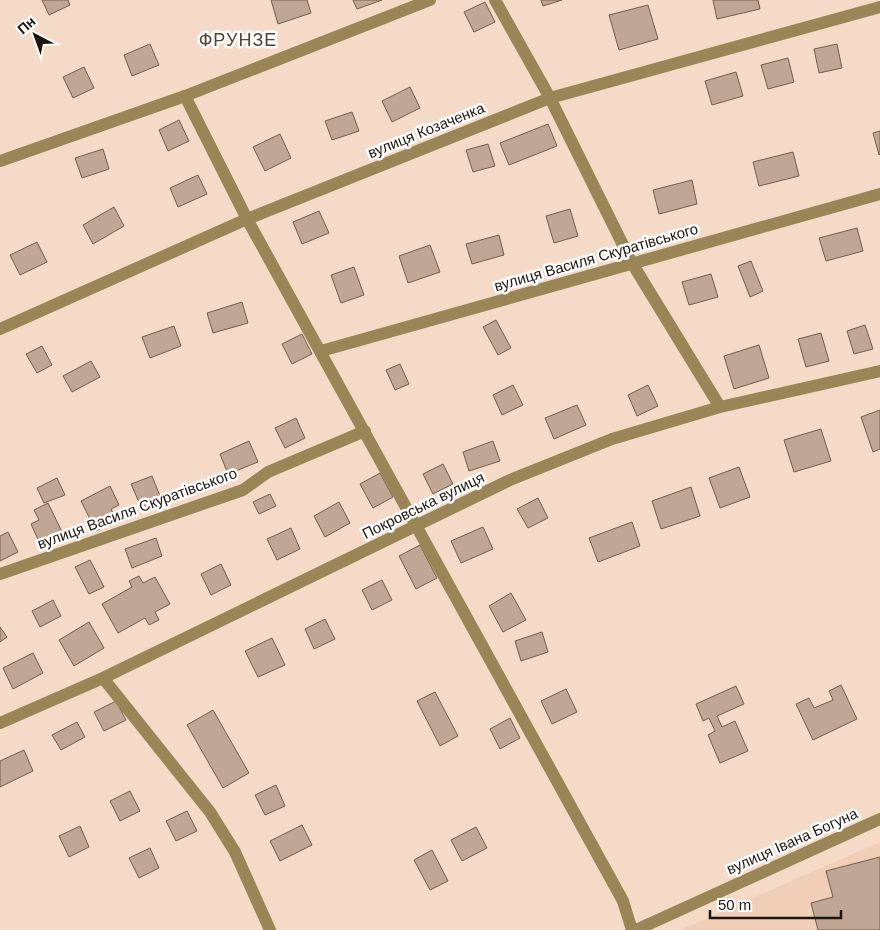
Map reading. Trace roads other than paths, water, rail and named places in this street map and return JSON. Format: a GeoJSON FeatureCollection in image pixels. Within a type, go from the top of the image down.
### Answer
{"type":"FeatureCollection","features":[{"type":"Feature","properties":{"kind":"street"},"geometry":{"type":"LineString","coordinates":[[0,161],[185,96],[430,0]]}},
{"type":"Feature","properties":{"kind":"street"},"geometry":{"type":"LineString","coordinates":[[495,0],[550,98],[632,264],[720,407]]}},
{"type":"Feature","properties":{"kind":"street","name":"вулиця Козаченка"},"geometry":{"type":"LineString","coordinates":[[0,329],[247,219],[550,98],[880,7]]}},
{"type":"Feature","properties":{"kind":"street"},"geometry":{"type":"LineString","coordinates":[[185,96],[247,219],[623,901],[632,930]]}},
{"type":"Feature","properties":{"kind":"street","name":"вулиця Василя Скуратівського"},"geometry":{"type":"LineString","coordinates":[[321,351],[880,194]]}},
{"type":"Feature","properties":{"kind":"street","name":"Покровська вулиця"},"geometry":{"type":"LineString","coordinates":[[0,723],[103,678],[510,480],[612,439],[720,407],[880,371]]}},
{"type":"Feature","properties":{"kind":"street","name":"вулиця Василя Скуратівського"},"geometry":{"type":"LineString","coordinates":[[0,574],[243,490],[268,472],[365,431]]}},
{"type":"Feature","properties":{"kind":"street"},"geometry":{"type":"LineString","coordinates":[[103,678],[210,812],[235,852],[270,930]]}},
{"type":"Feature","properties":{"kind":"street","name":"вулиця Івана Богуна"},"geometry":{"type":"LineString","coordinates":[[636,930],[880,819]]}},
{"type":"Feature","properties":{"kind":"district","name":"ФРУНЗЕ"},"geometry":{"type":"Point","coordinates":[238,40]}}]}
